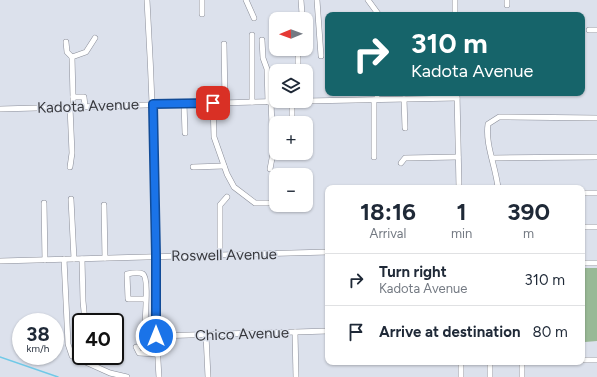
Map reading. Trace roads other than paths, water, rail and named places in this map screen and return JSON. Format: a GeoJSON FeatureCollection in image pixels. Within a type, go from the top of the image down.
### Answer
{"type":"FeatureCollection","features":[{"type":"Feature","properties":{"kind":"street"},"geometry":{"type":"LineString","coordinates":[[147,0],[153,104],[156,336],[159,377]]}},
{"type":"Feature","properties":{"kind":"street"},"geometry":{"type":"LineString","coordinates":[[202,0],[202,14]]}},
{"type":"Feature","properties":{"kind":"street"},"geometry":{"type":"LineString","coordinates":[[246,0],[254,18]]}},
{"type":"Feature","properties":{"kind":"street"},"geometry":{"type":"LineString","coordinates":[[302,0],[302,12]]}},
{"type":"Feature","properties":{"kind":"street"},"geometry":{"type":"LineString","coordinates":[[317,0],[321,56]]}},
{"type":"Feature","properties":{"kind":"street"},"geometry":{"type":"LineString","coordinates":[[368,0],[377,12]]}},
{"type":"Feature","properties":{"kind":"street"},"geometry":{"type":"LineString","coordinates":[[455,0],[455,12]]}},
{"type":"Feature","properties":{"kind":"street"},"geometry":{"type":"LineString","coordinates":[[589,30],[597,30]]}},
{"type":"Feature","properties":{"kind":"street"},"geometry":{"type":"LineString","coordinates":[[252,35],[252,102]]}},
{"type":"Feature","properties":{"kind":"street"},"geometry":{"type":"LineString","coordinates":[[72,57],[86,52],[95,38]]}},
{"type":"Feature","properties":{"kind":"street"},"geometry":{"type":"LineString","coordinates":[[262,40],[263,58],[267,69],[269,102]]}},
{"type":"Feature","properties":{"kind":"street"},"geometry":{"type":"LineString","coordinates":[[66,42],[67,52],[72,57],[72,153],[70,167]]}},
{"type":"Feature","properties":{"kind":"street"},"geometry":{"type":"LineString","coordinates":[[224,44],[226,102]]}},
{"type":"Feature","properties":{"kind":"street"},"geometry":{"type":"LineString","coordinates":[[298,57],[298,64]]}},
{"type":"Feature","properties":{"kind":"street"},"geometry":{"type":"LineString","coordinates":[[374,157],[376,96]]}},
{"type":"Feature","properties":{"kind":"street"},"geometry":{"type":"LineString","coordinates":[[313,101],[404,99],[444,96]]}},
{"type":"Feature","properties":{"kind":"street"},"geometry":{"type":"LineString","coordinates":[[457,96],[459,185]]}},
{"type":"Feature","properties":{"kind":"street"},"geometry":{"type":"LineString","coordinates":[[73,97],[84,97],[85,106]]}},
{"type":"Feature","properties":{"kind":"street"},"geometry":{"type":"LineString","coordinates":[[404,99],[405,128]]}},
{"type":"Feature","properties":{"kind":"street","name":"Kadota Avenue"},"geometry":{"type":"LineString","coordinates":[[0,109],[184,103],[269,102]]}},
{"type":"Feature","properties":{"kind":"street"},"geometry":{"type":"LineString","coordinates":[[184,103],[185,133]]}},
{"type":"Feature","properties":{"kind":"street"},"geometry":{"type":"LineString","coordinates":[[213,103],[214,137],[224,166],[234,187],[255,203],[268,202]]}},
{"type":"Feature","properties":{"kind":"street"},"geometry":{"type":"LineString","coordinates":[[269,108],[273,153],[270,168]]}},
{"type":"Feature","properties":{"kind":"street"},"geometry":{"type":"LineString","coordinates":[[497,185],[486,134],[488,124],[499,117],[597,118]]}},
{"type":"Feature","properties":{"kind":"street"},"geometry":{"type":"LineString","coordinates":[[401,163],[406,158],[458,157]]}},
{"type":"Feature","properties":{"kind":"street"},"geometry":{"type":"LineString","coordinates":[[492,158],[597,157]]}},
{"type":"Feature","properties":{"kind":"street"},"geometry":{"type":"LineString","coordinates":[[193,167],[224,166]]}},
{"type":"Feature","properties":{"kind":"street"},"geometry":{"type":"LineString","coordinates":[[585,193],[597,193]]}},
{"type":"Feature","properties":{"kind":"street"},"geometry":{"type":"LineString","coordinates":[[220,255],[220,205],[227,197]]}},
{"type":"Feature","properties":{"kind":"street"},"geometry":{"type":"LineString","coordinates":[[71,199],[74,259]]}},
{"type":"Feature","properties":{"kind":"street"},"geometry":{"type":"LineString","coordinates":[[44,203],[45,260]]}},
{"type":"Feature","properties":{"kind":"street"},"geometry":{"type":"LineString","coordinates":[[104,205],[105,258]]}},
{"type":"Feature","properties":{"kind":"street"},"geometry":{"type":"LineString","coordinates":[[585,227],[597,227]]}},
{"type":"Feature","properties":{"kind":"street","name":"Roswell Avenue"},"geometry":{"type":"LineString","coordinates":[[0,262],[156,256],[325,252]]}},
{"type":"Feature","properties":{"kind":"street"},"geometry":{"type":"LineString","coordinates":[[64,259],[68,344],[72,356],[110,373],[127,377]]}},
{"type":"Feature","properties":{"kind":"street"},"geometry":{"type":"LineString","coordinates":[[82,259],[84,313]]}},
{"type":"Feature","properties":{"kind":"street"},"geometry":{"type":"LineString","coordinates":[[585,263],[597,263]]}},
{"type":"Feature","properties":{"kind":"street"},"geometry":{"type":"LineString","coordinates":[[146,299],[128,299],[127,274],[144,274],[146,278],[146,299],[145,325],[156,326]]}},
{"type":"Feature","properties":{"kind":"street","name":"Chico Avenue"},"geometry":{"type":"LineString","coordinates":[[156,336],[325,331]]}},
{"type":"Feature","properties":{"kind":"street"},"geometry":{"type":"LineString","coordinates":[[295,332],[296,377]]}},
{"type":"Feature","properties":{"kind":"street"},"geometry":{"type":"LineString","coordinates":[[206,335],[208,377]]}},
{"type":"Feature","properties":{"kind":"street"},"geometry":{"type":"LineString","coordinates":[[136,347],[139,353],[157,354]]}},
{"type":"Feature","properties":{"kind":"street"},"geometry":{"type":"LineString","coordinates":[[585,360],[597,360]]}},
{"type":"Feature","properties":{"kind":"street"},"geometry":{"type":"LineString","coordinates":[[461,365],[461,377]]}},
{"type":"Feature","properties":{"kind":"street"},"geometry":{"type":"LineString","coordinates":[[490,365],[490,377]]}},
{"type":"Feature","properties":{"kind":"street"},"geometry":{"type":"LineString","coordinates":[[522,365],[522,377]]}},
{"type":"Feature","properties":{"kind":"waterway"},"geometry":{"type":"LineString","coordinates":[[0,357],[58,377]]}}]}
